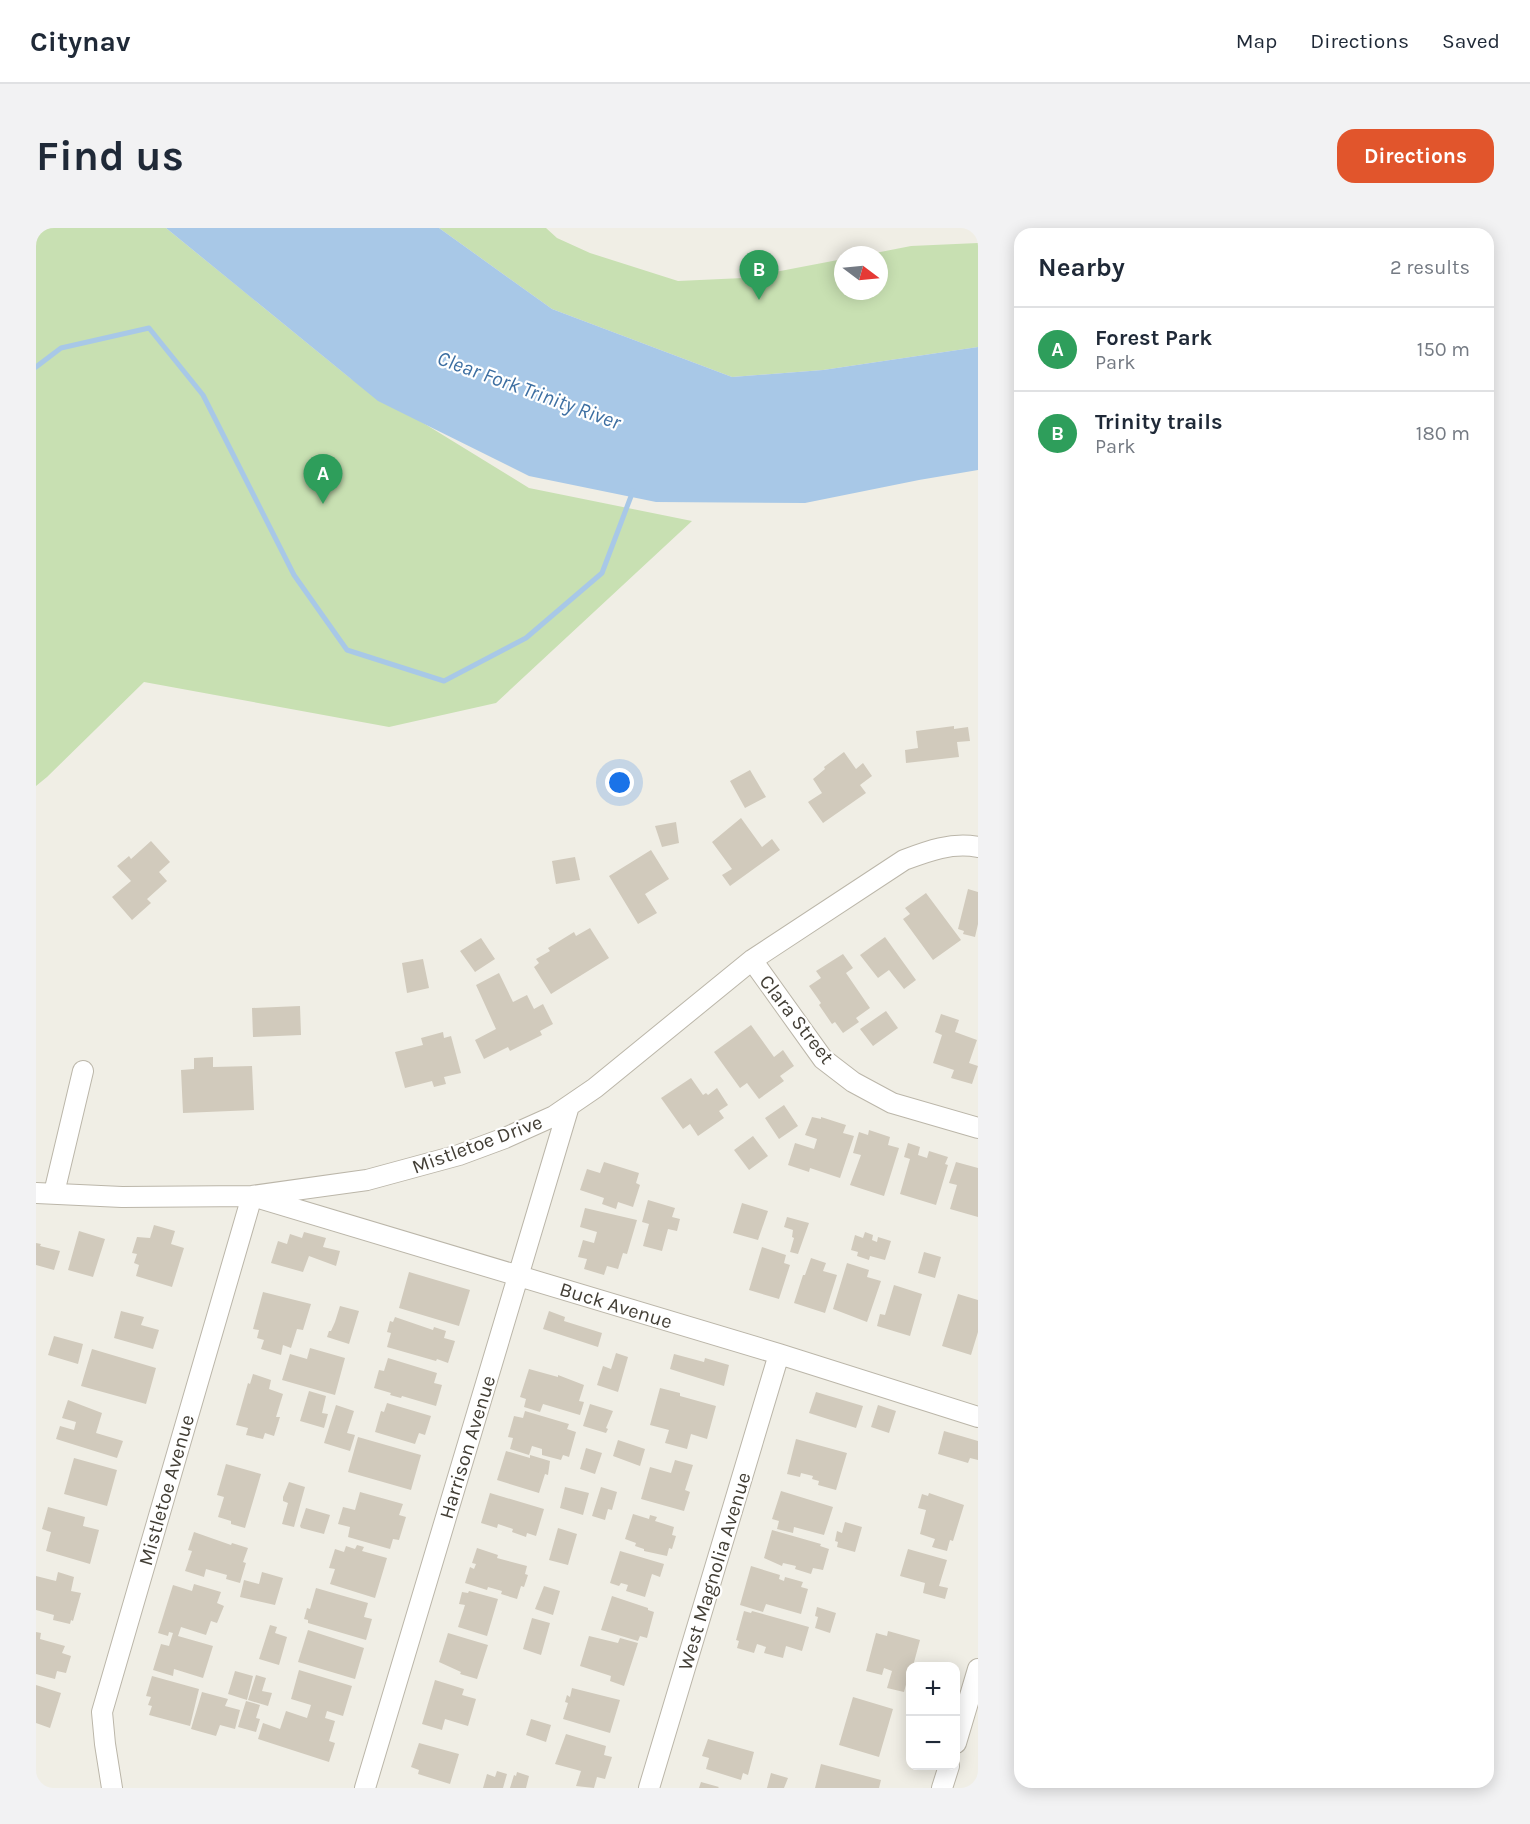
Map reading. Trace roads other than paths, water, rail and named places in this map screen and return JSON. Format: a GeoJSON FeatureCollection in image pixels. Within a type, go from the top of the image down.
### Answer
{"type":"FeatureCollection","features":[{"type":"Feature","properties":{"kind":"street","name":"Mistletoe Drive"},"geometry":{"type":"LineString","coordinates":[[45,1193],[122,1197],[252,1196],[367,1180],[459,1155],[506,1138],[554,1116],[595,1088],[752,960],[904,860],[929,850],[951,846],[978,848]]}},
{"type":"Feature","properties":{"kind":"street","name":"Clara Street"},"geometry":{"type":"LineString","coordinates":[[752,960],[824,1059],[853,1082],[892,1103],[978,1128]]}},
{"type":"Feature","properties":{"kind":"street"},"geometry":{"type":"LineString","coordinates":[[45,1193],[82,1071]]}},
{"type":"Feature","properties":{"kind":"street","name":"Harrison Avenue"},"geometry":{"type":"LineString","coordinates":[[365,1788],[569,1106]]}},
{"type":"Feature","properties":{"kind":"street","name":"Buck Avenue"},"geometry":{"type":"LineString","coordinates":[[252,1196],[778,1353],[978,1417]]}},
{"type":"Feature","properties":{"kind":"street","name":"Mistletoe Avenue"},"geometry":{"type":"LineString","coordinates":[[112,1788],[102,1712],[252,1196]]}},
{"type":"Feature","properties":{"kind":"street","name":"West Magnolia Avenue"},"geometry":{"type":"LineString","coordinates":[[649,1788],[778,1353]]}},
{"type":"Feature","properties":{"kind":"street"},"geometry":{"type":"LineString","coordinates":[[960,1730],[978,1669]]}},
{"type":"Feature","properties":{"kind":"street"},"geometry":{"type":"LineString","coordinates":[[942,1788],[948,1770]]}},
{"type":"Feature","properties":{"kind":"water","name":"Clear Fork Trinity River"},"geometry":{"type":"Polygon","coordinates":[[[166,228],[439,228],[552,309],[732,377],[823,370],[978,347],[978,470],[805,503],[656,502],[529,476],[378,401],[166,228]]]}},
{"type":"Feature","properties":{"kind":"waterway"},"geometry":{"type":"LineString","coordinates":[[36,367],[61,348],[149,328],[203,395],[294,575],[347,650],[444,681],[526,638],[602,573],[633,491]]}},
{"type":"Feature","properties":{"kind":"place","name":"Trinity trails"},"geometry":{"type":"Point","coordinates":[759,300]}},
{"type":"Feature","properties":{"kind":"place","name":"Forest Park"},"geometry":{"type":"Point","coordinates":[323,504]}}]}
